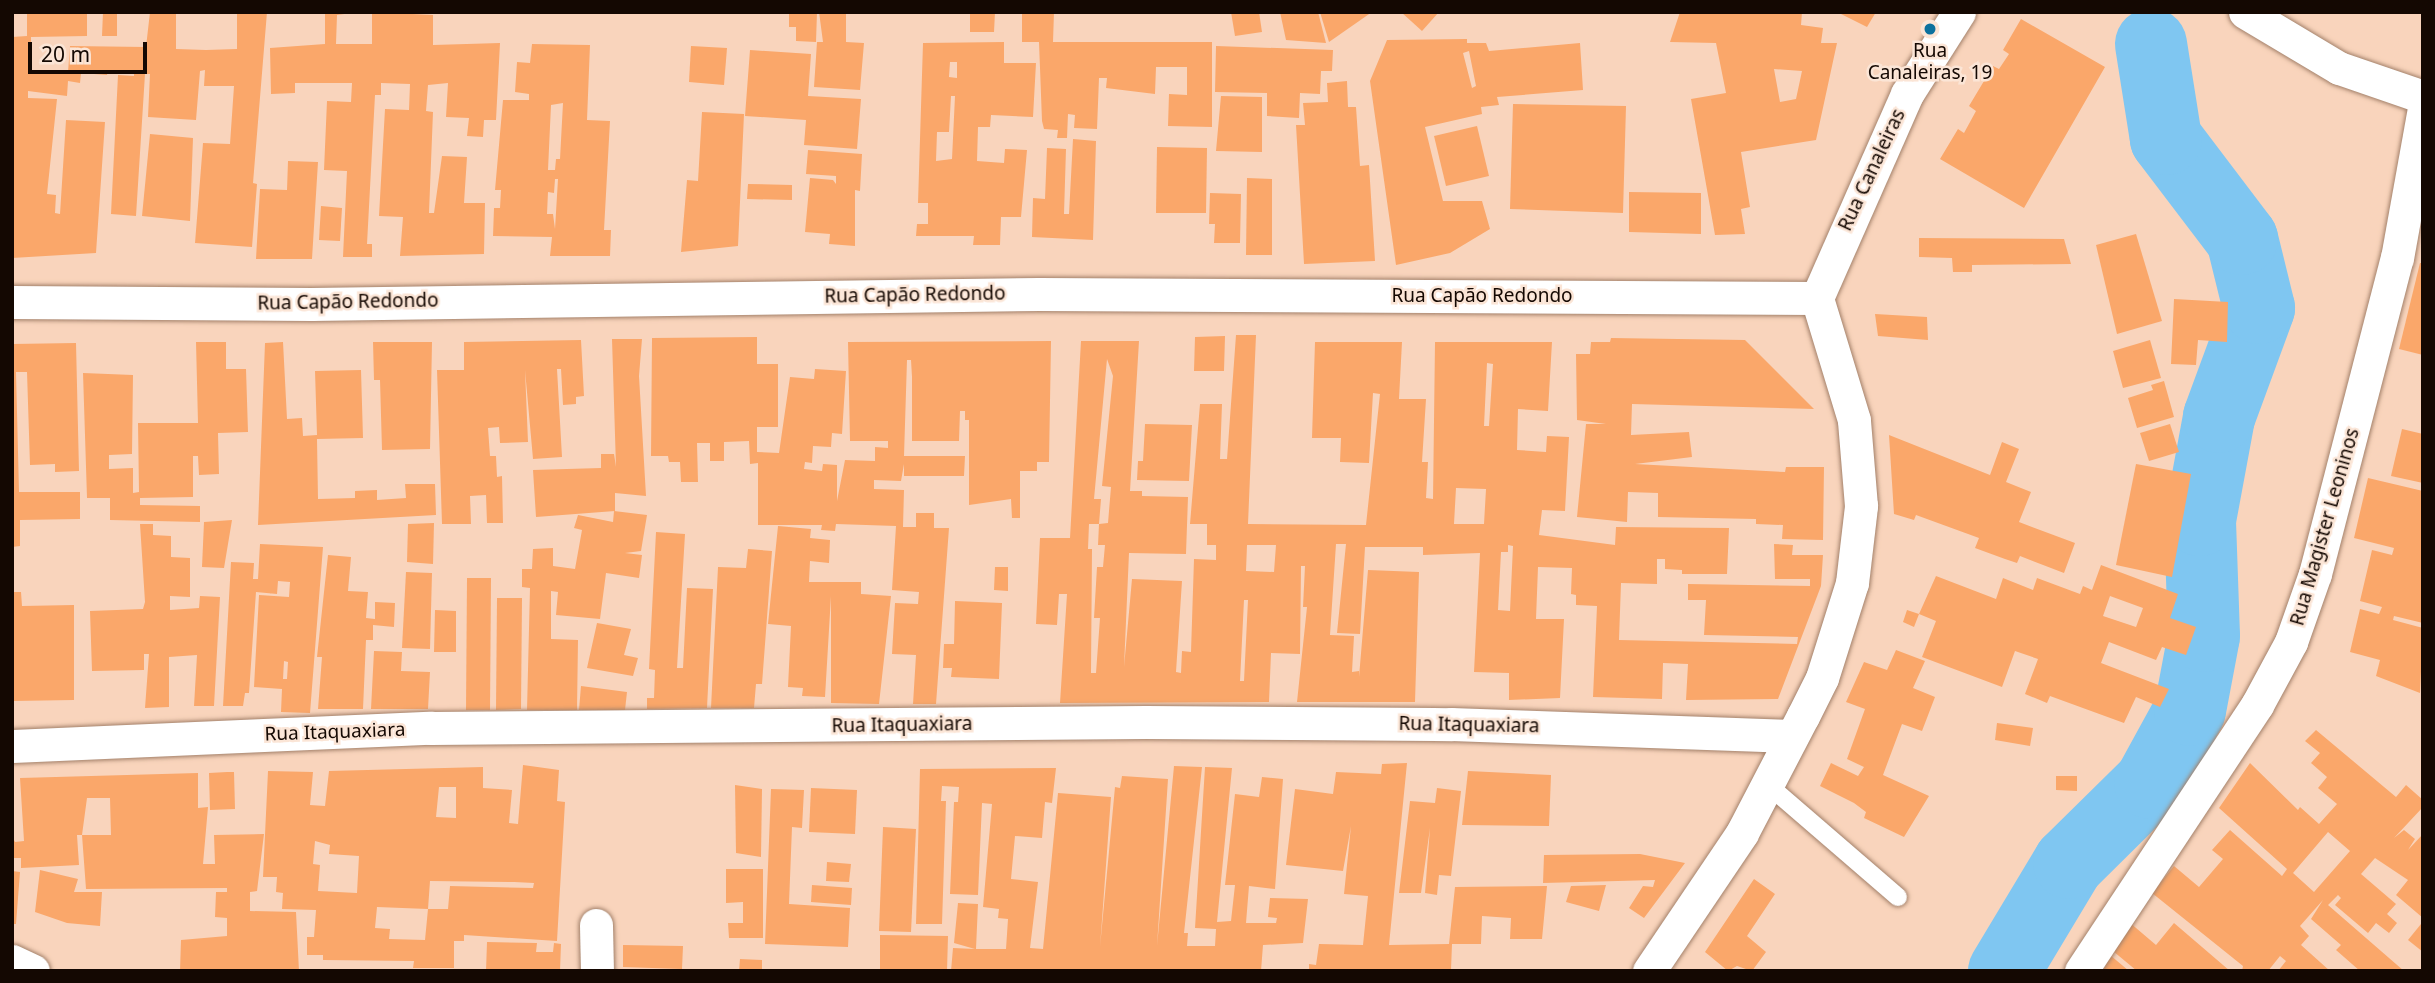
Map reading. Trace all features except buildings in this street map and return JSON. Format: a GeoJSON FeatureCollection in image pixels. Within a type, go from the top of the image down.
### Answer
{"type":"FeatureCollection","features":[{"type":"Feature","properties":{"kind":"street","name":"Rua Canaleiras"},"geometry":{"type":"LineString","coordinates":[[1817,298],[1908,94],[1959,12]]}},
{"type":"Feature","properties":{"kind":"street"},"geometry":{"type":"LineString","coordinates":[[2245,12],[2339,68],[2423,97]]}},
{"type":"Feature","properties":{"kind":"street","name":"Rua Magister Leoninos"},"geometry":{"type":"LineString","coordinates":[[2081,971],[2257,705],[2291,642],[2315,574],[2385,309],[2423,113]]}},
{"type":"Feature","properties":{"kind":"street","name":"Rua Capão Redondo"},"geometry":{"type":"LineString","coordinates":[[12,302],[311,304],[1025,294],[1817,298]]}},
{"type":"Feature","properties":{"kind":"street"},"geometry":{"type":"LineString","coordinates":[[1649,971],[1742,833],[1822,678],[1852,583],[1861,506],[1854,420],[1817,298]]}},
{"type":"Feature","properties":{"kind":"street","name":"Rua Itaquaxiara"},"geometry":{"type":"LineString","coordinates":[[12,746],[430,728],[1146,722],[1451,724],[1792,737]]}},
{"type":"Feature","properties":{"kind":"street"},"geometry":{"type":"LineString","coordinates":[[596,925],[597,971]]}},
{"type":"Feature","properties":{"kind":"street"},"geometry":{"type":"LineString","coordinates":[[12,961],[33,971]]}},
{"type":"Feature","properties":{"kind":"lane"},"geometry":{"type":"LineString","coordinates":[[1767,784],[1898,897]]}},
{"type":"Feature","properties":{"kind":"waterway"},"geometry":{"type":"LineString","coordinates":[[2004,971],[2069,863],[2150,783],[2190,710],[2204,636],[2200,520],[2219,417],[2259,308],[2242,239],[2166,139],[2151,44]]}},
{"type":"Feature","properties":{"kind":"place","name":"Rua Canaleiras, 19"},"geometry":{"type":"Point","coordinates":[1930,29]}}]}
